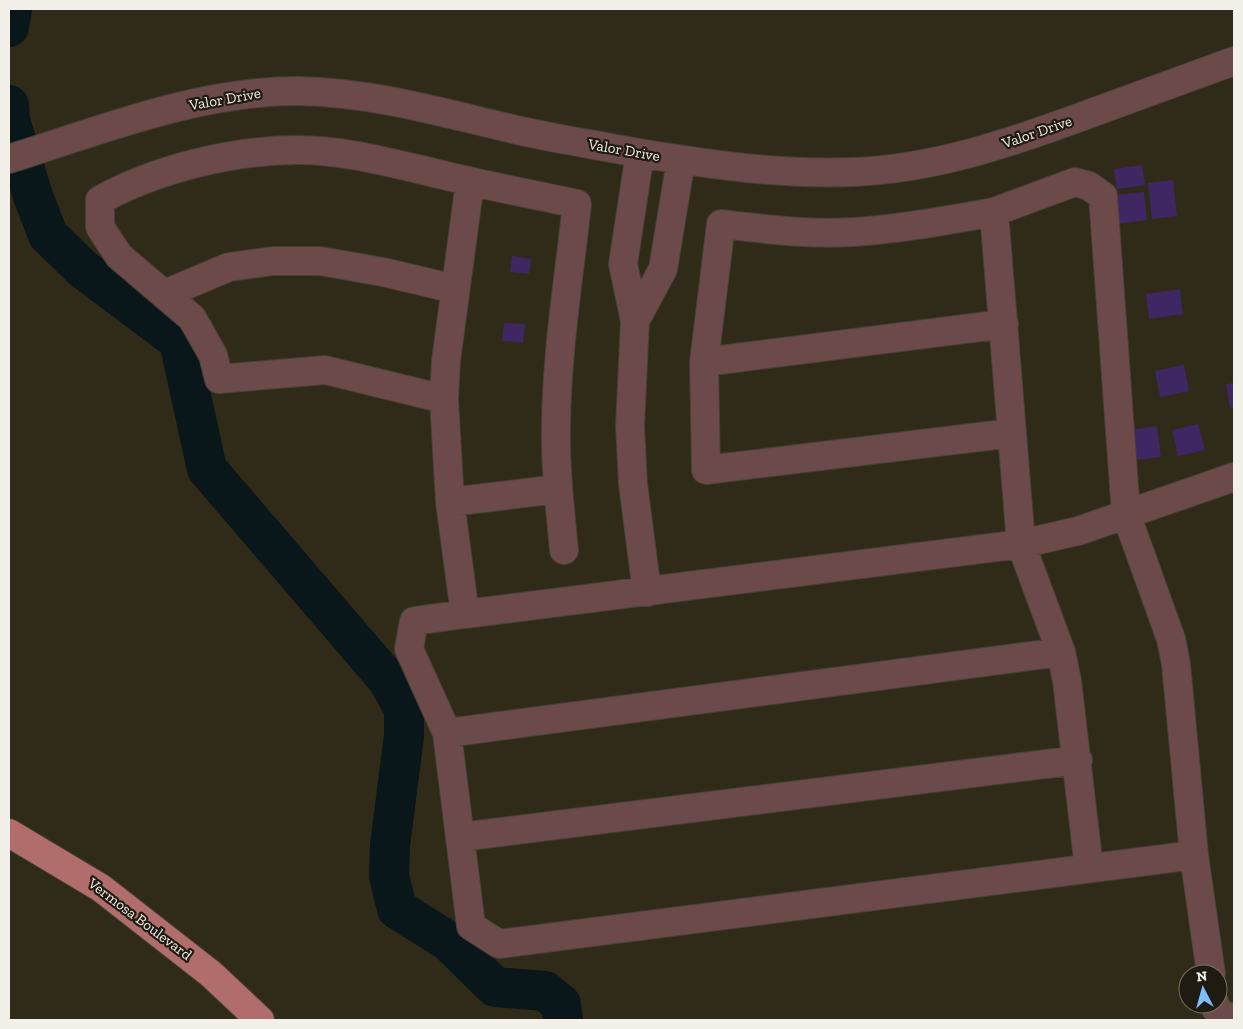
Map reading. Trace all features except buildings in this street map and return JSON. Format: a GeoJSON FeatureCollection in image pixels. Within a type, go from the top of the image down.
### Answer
{"type":"FeatureCollection","features":[{"type":"Feature","properties":{"kind":"main road","name":"Vermosa Boulevard"},"geometry":{"type":"LineString","coordinates":[[9,833],[101,888],[211,974],[260,1020]]}},
{"type":"Feature","properties":{"kind":"street","name":"Valor Drive"},"geometry":{"type":"LineString","coordinates":[[9,159],[171,109],[222,97],[294,91],[366,96],[547,137],[680,160],[783,172],[855,172],[918,165],[955,158],[1024,138],[1234,61]]}},
{"type":"Feature","properties":{"kind":"street"},"geometry":{"type":"LineString","coordinates":[[444,399],[325,370],[219,379],[213,355],[192,318],[119,256],[100,227],[100,200],[130,184],[204,162],[238,155],[298,150],[360,156],[470,182],[576,204],[558,374],[556,426],[558,489],[564,550]]}},
{"type":"Feature","properties":{"kind":"street"},"geometry":{"type":"LineString","coordinates":[[640,153],[623,264],[635,321],[630,426],[633,484],[647,592]]}},
{"type":"Feature","properties":{"kind":"street"},"geometry":{"type":"LineString","coordinates":[[635,321],[663,268],[680,160]]}},
{"type":"Feature","properties":{"kind":"street"},"geometry":{"type":"LineString","coordinates":[[465,614],[450,502],[444,399],[455,288],[470,182]]}},
{"type":"Feature","properties":{"kind":"street"},"geometry":{"type":"LineString","coordinates":[[1012,433],[706,470],[704,362],[721,224],[784,231],[853,232],[916,225],[994,212],[1075,182],[1089,186],[1103,196],[1126,514],[1170,639],[1176,664],[1194,854],[1210,964]]}},
{"type":"Feature","properties":{"kind":"street"},"geometry":{"type":"LineString","coordinates":[[994,212],[1020,544],[1061,652],[1068,681],[1089,868]]}},
{"type":"Feature","properties":{"kind":"street"},"geometry":{"type":"LineString","coordinates":[[165,294],[229,267],[273,261],[320,260],[455,288]]}},
{"type":"Feature","properties":{"kind":"street"},"geometry":{"type":"LineString","coordinates":[[704,362],[1004,324]]}},
{"type":"Feature","properties":{"kind":"street"},"geometry":{"type":"LineString","coordinates":[[1194,854],[499,944],[471,926],[447,733],[409,650],[414,622],[1020,544],[1078,531],[1126,514],[1232,484]]}},
{"type":"Feature","properties":{"kind":"street"},"geometry":{"type":"LineString","coordinates":[[450,502],[558,489]]}},
{"type":"Feature","properties":{"kind":"street"},"geometry":{"type":"LineString","coordinates":[[447,733],[1061,652]]}},
{"type":"Feature","properties":{"kind":"street"},"geometry":{"type":"LineString","coordinates":[[461,838],[1078,760]]}},
{"type":"Feature","properties":{"kind":"street"},"geometry":{"type":"LineString","coordinates":[[1222,1014],[1227,1018],[1234,1017]]}},
{"type":"Feature","properties":{"kind":"shaded area"},"geometry":{"type":"Polygon","coordinates":[[[9,9],[1234,9],[1234,1020],[9,1020],[9,9]]]}},
{"type":"Feature","properties":{"kind":"waterway"},"geometry":{"type":"LineString","coordinates":[[9,27],[12,9]]}},
{"type":"Feature","properties":{"kind":"waterway"},"geometry":{"type":"LineString","coordinates":[[9,105],[10,120],[33,196],[48,235],[83,269],[179,341],[207,469],[388,680],[404,709],[404,736],[390,845],[389,876],[397,909],[448,941],[495,987],[545,991],[561,1004],[563,1020]]}}]}
